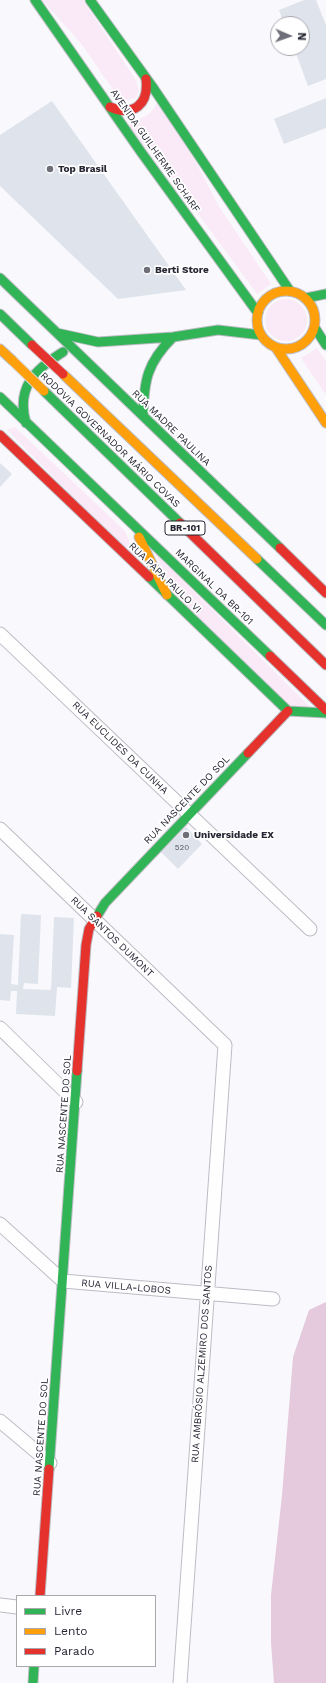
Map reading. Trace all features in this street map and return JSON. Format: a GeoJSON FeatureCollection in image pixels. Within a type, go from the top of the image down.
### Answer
{"type":"FeatureCollection","features":[{"type":"Feature","properties":{"kind":"main road","name":"AVENIDA GUILHERME SCHARF"},"geometry":{"type":"LineString","coordinates":[[35,0],[258,315]]}},
{"type":"Feature","properties":{"kind":"main road"},"geometry":{"type":"LineString","coordinates":[[90,0],[146,79],[290,291],[306,298],[315,312],[315,324],[311,337],[304,344],[295,349],[286,350],[276,348]]}},
{"type":"Feature","properties":{"kind":"main road"},"geometry":{"type":"LineString","coordinates":[[110,107],[121,112],[127,112],[138,107],[146,97],[148,91],[146,79]]}},
{"type":"Feature","properties":{"kind":"main road","name":"RUA MADRE PAULINA"},"geometry":{"type":"LineString","coordinates":[[0,278],[326,593]]}},
{"type":"Feature","properties":{"kind":"main road"},"geometry":{"type":"LineString","coordinates":[[290,291],[274,294],[261,305],[258,315],[261,335],[276,348],[326,423]]}},
{"type":"Feature","properties":{"kind":"main road"},"geometry":{"type":"LineString","coordinates":[[306,298],[326,294]]}},
{"type":"Feature","properties":{"kind":"main road"},"geometry":{"type":"LineString","coordinates":[[315,324],[326,311]]}},
{"type":"Feature","properties":{"kind":"main road","name":"RODOVIA GOVERNADOR MÁRIO COVAS"},"geometry":{"type":"LineString","coordinates":[[0,314],[326,625]]}},
{"type":"Feature","properties":{"kind":"main road"},"geometry":{"type":"LineString","coordinates":[[21,380],[40,363],[53,345],[57,333],[98,342],[174,337],[218,330],[241,323],[258,315]]}},
{"type":"Feature","properties":{"kind":"main road"},"geometry":{"type":"LineString","coordinates":[[315,324],[326,345]]}},
{"type":"Feature","properties":{"kind":"main road"},"geometry":{"type":"LineString","coordinates":[[218,330],[261,335]]}},
{"type":"Feature","properties":{"kind":"main road"},"geometry":{"type":"LineString","coordinates":[[143,416],[143,392],[149,364],[157,352],[174,337]]}},
{"type":"Feature","properties":{"kind":"main road","name":"RODOVIA GOVERNADOR MÁRIO COVAS"},"geometry":{"type":"LineString","coordinates":[[0,349],[326,665]]}},
{"type":"Feature","properties":{"kind":"main road"},"geometry":{"type":"LineString","coordinates":[[26,422],[22,400],[24,391],[43,366],[55,356],[73,349]]}},
{"type":"Feature","properties":{"kind":"main road","name":"MARGINAL DA BR-101"},"geometry":{"type":"LineString","coordinates":[[0,397],[326,711]]}},
{"type":"Feature","properties":{"kind":"main road","name":"RUA PAPA PAULO VI"},"geometry":{"type":"LineString","coordinates":[[0,435],[288,711]]}},
{"type":"Feature","properties":{"kind":"main road"},"geometry":{"type":"LineString","coordinates":[[132,524],[167,595]]}},
{"type":"Feature","properties":{"kind":"main road"},"geometry":{"type":"LineString","coordinates":[[288,711],[326,711]]}},
{"type":"Feature","properties":{"kind":"main road","name":"RUA NASCENTE DO SOL"},"geometry":{"type":"LineString","coordinates":[[40,1595],[86,945],[90,928],[94,919],[105,903],[288,711]]}},
{"type":"Feature","properties":{"kind":"main road"},"geometry":{"type":"LineString","coordinates":[[33,1683],[34,1667]]}},
{"type":"Feature","properties":{"kind":"street","name":"RUA EUCLIDES DA CUNHA"},"geometry":{"type":"LineString","coordinates":[[0,634],[310,929]]}},
{"type":"Feature","properties":{"kind":"street","name":"RUA SANTOS DUMONT"},"geometry":{"type":"LineString","coordinates":[[0,829],[225,1045]]}},
{"type":"Feature","properties":{"kind":"street"},"geometry":{"type":"LineString","coordinates":[[0,1028],[76,1102]]}},
{"type":"Feature","properties":{"kind":"street","name":"RUA AMBRÓSIO ALZEMIRO DOS SANTOS"},"geometry":{"type":"LineString","coordinates":[[180,1683],[225,1045]]}},
{"type":"Feature","properties":{"kind":"street"},"geometry":{"type":"LineString","coordinates":[[0,1224],[63,1281]]}},
{"type":"Feature","properties":{"kind":"street","name":"RUA VILLA-LOBOS"},"geometry":{"type":"LineString","coordinates":[[63,1281],[273,1299]]}},
{"type":"Feature","properties":{"kind":"street"},"geometry":{"type":"LineString","coordinates":[[0,1421],[50,1463]]}},
{"type":"Feature","properties":{"kind":"street"},"geometry":{"type":"LineString","coordinates":[[0,1605],[16,1607]]}},
{"type":"Feature","properties":{"kind":"shaded area"},"geometry":{"type":"Polygon","coordinates":[[[42,0],[83,0],[136,80],[139,91],[136,98],[123,101],[80,42],[42,0]]]}},
{"type":"Feature","properties":{"kind":"shaded area"},"geometry":{"type":"Polygon","coordinates":[[[158,101],[194,159],[220,208],[271,284],[257,294],[188,200],[129,127],[131,121],[148,115],[158,101]]]}},
{"type":"Feature","properties":{"kind":"shaded area"},"geometry":{"type":"Polygon","coordinates":[[[282,299],[290,299],[298,302],[304,308],[307,320],[304,332],[298,338],[290,341],[282,341],[274,338],[268,332],[265,324],[265,316],[268,308],[274,302],[282,299]]]}},
{"type":"Feature","properties":{"kind":"shaded area"},"geometry":{"type":"Polygon","coordinates":[[[317,348],[326,361],[326,395],[301,358],[317,348]]]}},
{"type":"Feature","properties":{"kind":"shaded area"},"geometry":{"type":"Polygon","coordinates":[[[15,427],[125,531],[140,565],[7,430],[15,427]]]}},
{"type":"Feature","properties":{"kind":"shaded area"},"geometry":{"type":"Polygon","coordinates":[[[154,552],[311,708],[287,705],[175,595],[154,552]]]}},
{"type":"Feature","properties":{"kind":"shaded area"},"geometry":{"type":"Polygon","coordinates":[[[326,1302],[326,1683],[274,1683],[271,1643],[271,1595],[282,1495],[293,1357],[309,1310],[326,1302]]]}},
{"type":"Feature","properties":{"kind":"building"},"geometry":{"type":"Polygon","coordinates":[[[304,0],[316,0],[326,25],[326,79],[308,86],[297,56],[310,56],[310,16],[281,16],[279,10],[304,0]]]}},
{"type":"Feature","properties":{"kind":"building"},"geometry":{"type":"Polygon","coordinates":[[[326,98],[326,128],[284,144],[274,119],[326,98]]]}},
{"type":"Feature","properties":{"kind":"building"},"geometry":{"type":"Polygon","coordinates":[[[52,101],[186,290],[118,299],[0,186],[0,135],[52,101]]]}},
{"type":"Feature","properties":{"kind":"building"},"geometry":{"type":"Polygon","coordinates":[[[0,463],[12,474],[0,487],[0,463]]]}},
{"type":"Feature","properties":{"kind":"building"},"geometry":{"type":"Polygon","coordinates":[[[186,827],[202,844],[178,869],[161,852],[186,827]]]}},
{"type":"Feature","properties":{"kind":"building"},"geometry":{"type":"Polygon","coordinates":[[[21,914],[41,915],[38,984],[24,983],[23,989],[51,990],[54,917],[74,918],[71,988],[57,987],[55,1016],[16,1014],[17,991],[11,991],[10,1001],[0,1000],[0,934],[14,935],[11,984],[18,985],[21,914]]]}},
{"type":"Feature","properties":{"kind":"traffic: fast"},"geometry":{"type":"LineString","coordinates":[[35,0],[141,152],[258,313]]}},
{"type":"Feature","properties":{"kind":"traffic: fast"},"geometry":{"type":"LineString","coordinates":[[90,0],[154,89],[290,291]]}},
{"type":"Feature","properties":{"kind":"traffic: fast"},"geometry":{"type":"LineString","coordinates":[[0,278],[280,548]]}},
{"type":"Feature","properties":{"kind":"traffic: fast"},"geometry":{"type":"LineString","coordinates":[[306,298],[326,294]]}},
{"type":"Feature","properties":{"kind":"traffic: fast"},"geometry":{"type":"LineString","coordinates":[[0,314],[32,345]]}},
{"type":"Feature","properties":{"kind":"traffic: fast"},"geometry":{"type":"LineString","coordinates":[[315,328],[326,345]]}},
{"type":"Feature","properties":{"kind":"traffic: fast"},"geometry":{"type":"LineString","coordinates":[[57,333],[98,342],[173,337],[218,330],[261,335]]}},
{"type":"Feature","properties":{"kind":"traffic: fast"},"geometry":{"type":"LineString","coordinates":[[143,416],[144,392],[152,364],[157,355],[173,337]]}},
{"type":"Feature","properties":{"kind":"traffic: fast"},"geometry":{"type":"LineString","coordinates":[[26,423],[23,400],[30,381],[36,373],[63,352]]}},
{"type":"Feature","properties":{"kind":"traffic: fast"},"geometry":{"type":"LineString","coordinates":[[44,391],[180,523]]}},
{"type":"Feature","properties":{"kind":"traffic: fast"},"geometry":{"type":"LineString","coordinates":[[0,397],[270,656]]}},
{"type":"Feature","properties":{"kind":"traffic: fast"},"geometry":{"type":"LineString","coordinates":[[257,559],[326,625]]}},
{"type":"Feature","properties":{"kind":"traffic: fast"},"geometry":{"type":"LineString","coordinates":[[149,577],[288,711],[326,713]]}},
{"type":"Feature","properties":{"kind":"traffic: fast"},"geometry":{"type":"LineString","coordinates":[[97,916],[105,903],[248,753]]}},
{"type":"Feature","properties":{"kind":"traffic: fast"},"geometry":{"type":"LineString","coordinates":[[49,1469],[77,1071]]}},
{"type":"Feature","properties":{"kind":"traffic: fast"},"geometry":{"type":"LineString","coordinates":[[33,1683],[34,1667]]}},
{"type":"Feature","properties":{"kind":"traffic: slow"},"geometry":{"type":"LineString","coordinates":[[280,291],[292,291],[307,299],[315,314],[315,320],[315,326],[307,341],[292,349],[280,349],[265,341],[257,326],[257,314],[265,299],[280,291]]}},
{"type":"Feature","properties":{"kind":"traffic: slow"},"geometry":{"type":"LineString","coordinates":[[276,348],[326,423]]}},
{"type":"Feature","properties":{"kind":"traffic: slow"},"geometry":{"type":"LineString","coordinates":[[0,349],[13,361]]}},
{"type":"Feature","properties":{"kind":"traffic: slow"},"geometry":{"type":"LineString","coordinates":[[13,361],[44,391]]}},
{"type":"Feature","properties":{"kind":"traffic: slow"},"geometry":{"type":"LineString","coordinates":[[63,374],[257,559]]}},
{"type":"Feature","properties":{"kind":"traffic: slow"},"geometry":{"type":"LineString","coordinates":[[139,537],[167,595]]}},
{"type":"Feature","properties":{"kind":"traffic: jam"},"geometry":{"type":"LineString","coordinates":[[110,107],[119,110],[126,110],[133,109],[138,106],[145,95],[146,79]]}},
{"type":"Feature","properties":{"kind":"traffic: jam"},"geometry":{"type":"LineString","coordinates":[[32,345],[63,374]]}},
{"type":"Feature","properties":{"kind":"traffic: jam"},"geometry":{"type":"LineString","coordinates":[[0,435],[149,577]]}},
{"type":"Feature","properties":{"kind":"traffic: jam"},"geometry":{"type":"LineString","coordinates":[[180,523],[326,665]]}},
{"type":"Feature","properties":{"kind":"traffic: jam"},"geometry":{"type":"LineString","coordinates":[[280,548],[326,593]]}},
{"type":"Feature","properties":{"kind":"traffic: jam"},"geometry":{"type":"LineString","coordinates":[[270,656],[326,710]]}},
{"type":"Feature","properties":{"kind":"traffic: jam"},"geometry":{"type":"LineString","coordinates":[[248,753],[288,711]]}},
{"type":"Feature","properties":{"kind":"traffic: jam"},"geometry":{"type":"LineString","coordinates":[[77,1071],[86,945],[89,929],[97,916]]}},
{"type":"Feature","properties":{"kind":"traffic: jam"},"geometry":{"type":"LineString","coordinates":[[40,1595],[49,1469]]}},
{"type":"Feature","properties":{"kind":"place","name":"Top Brasil"},"geometry":{"type":"Point","coordinates":[50,169]}},
{"type":"Feature","properties":{"kind":"place","name":"Berti Store"},"geometry":{"type":"Point","coordinates":[147,270]}},
{"type":"Feature","properties":{"kind":"place","name":"Universidade EX"},"geometry":{"type":"Point","coordinates":[186,835]}}]}
